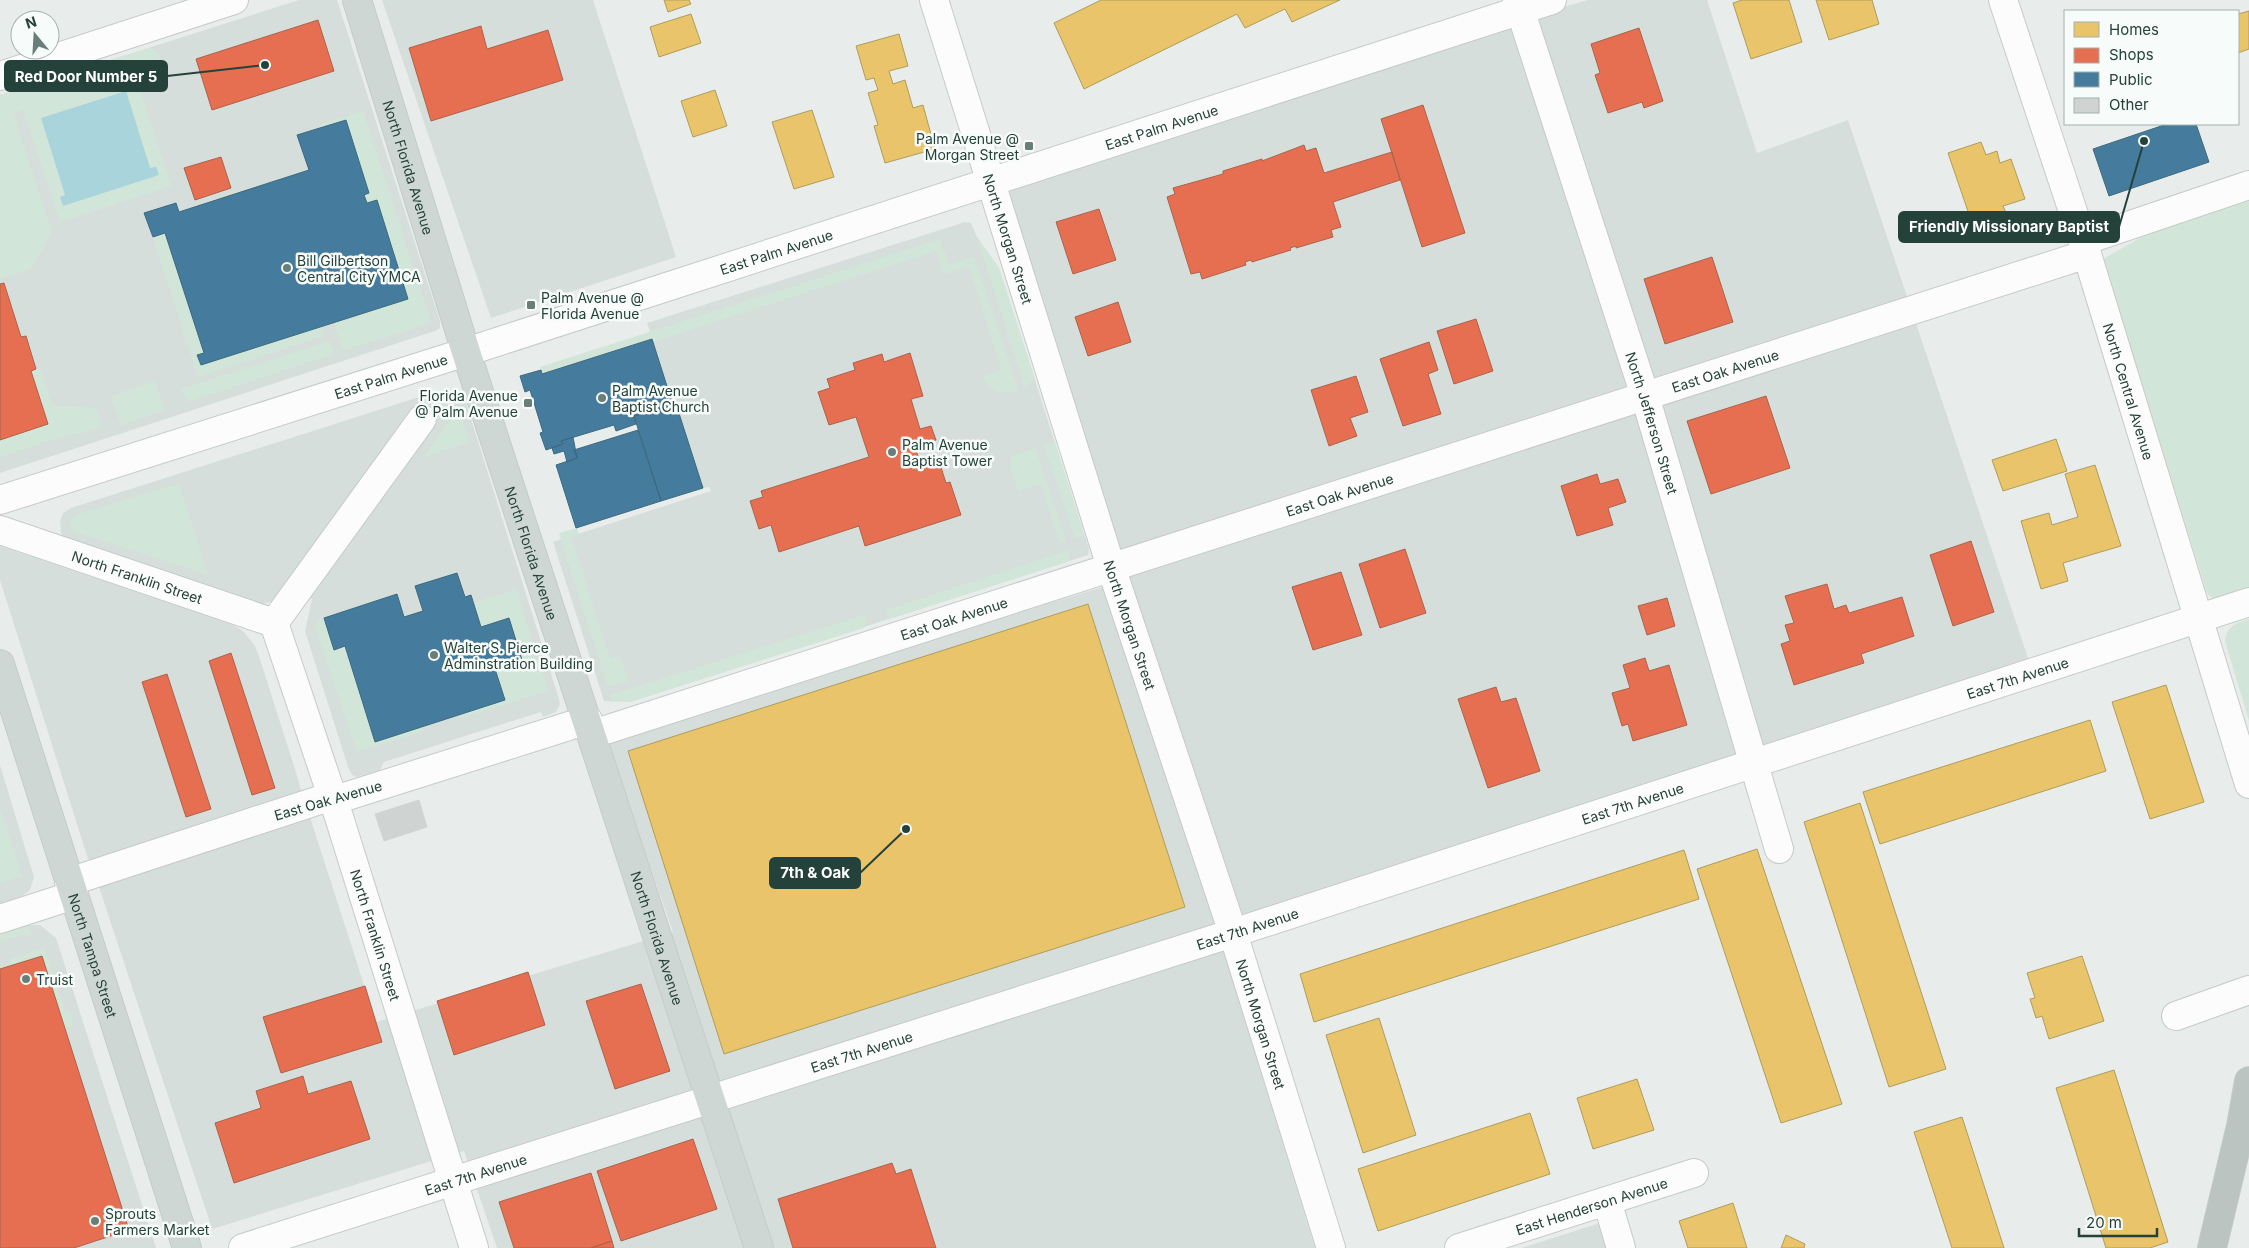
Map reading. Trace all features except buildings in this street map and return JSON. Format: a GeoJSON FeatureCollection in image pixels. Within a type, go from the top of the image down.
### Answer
{"type":"FeatureCollection","features":[{"type":"Feature","properties":{"kind":"highway"},"geometry":{"type":"LineString","coordinates":[[2212,1248],[2241,1126],[2249,1081]]}},
{"type":"Feature","properties":{"kind":"main road","name":"North Florida Avenue"},"geometry":{"type":"LineString","coordinates":[[357,0],[466,352],[759,1248]]}},
{"type":"Feature","properties":{"kind":"main road","name":"North Tampa Street"},"geometry":{"type":"LineString","coordinates":[[0,664],[187,1248]]}},
{"type":"Feature","properties":{"kind":"street"},"geometry":{"type":"LineString","coordinates":[[0,76],[234,0]]}},
{"type":"Feature","properties":{"kind":"street","name":"North Morgan Street"},"geometry":{"type":"LineString","coordinates":[[934,0],[992,181],[1111,568],[1233,933],[1332,1248]]}},
{"type":"Feature","properties":{"kind":"street","name":"East Palm Avenue"},"geometry":{"type":"LineString","coordinates":[[0,500],[466,352],[992,181],[1518,5],[1552,0]]}},
{"type":"Feature","properties":{"kind":"street","name":"North Central Avenue"},"geometry":{"type":"LineString","coordinates":[[2003,0],[2085,247],[2249,784]]}},
{"type":"Feature","properties":{"kind":"street","name":"North Jefferson Street"},"geometry":{"type":"LineString","coordinates":[[1518,5],[1644,396],[1779,849]]}},
{"type":"Feature","properties":{"kind":"street","name":"East Oak Avenue"},"geometry":{"type":"LineString","coordinates":[[0,919],[71,889],[332,796],[338,799],[590,727],[1111,568],[1644,396],[2085,247],[2249,185]]}},
{"type":"Feature","properties":{"kind":"street"},"geometry":{"type":"LineString","coordinates":[[274,623],[422,419]]}},
{"type":"Feature","properties":{"kind":"street","name":"North Franklin Street"},"geometry":{"type":"LineString","coordinates":[[0,530],[274,623],[332,796],[474,1248]]}},
{"type":"Feature","properties":{"kind":"street","name":"East 7th Avenue"},"geometry":{"type":"LineString","coordinates":[[243,1248],[1233,933],[1752,762],[2199,620],[2249,602]]}},
{"type":"Feature","properties":{"kind":"street"},"geometry":{"type":"LineString","coordinates":[[2176,1016],[2249,990]]}},
{"type":"Feature","properties":{"kind":"street","name":"East Henderson Avenue"},"geometry":{"type":"LineString","coordinates":[[1459,1248],[1694,1173]]}},
{"type":"Feature","properties":{"kind":"street"},"geometry":{"type":"LineString","coordinates":[[1607,1201],[1622,1248]]}},
{"type":"Feature","properties":{"kind":"shaded area"},"geometry":{"type":"Polygon","coordinates":[[[299,0],[337,0],[440,321],[440,328],[0,473],[0,95],[299,0]]]}},
{"type":"Feature","properties":{"kind":"shaded area"},"geometry":{"type":"Polygon","coordinates":[[[382,0],[593,0],[676,257],[491,318],[382,0]]]}},
{"type":"Feature","properties":{"kind":"shaded area"},"geometry":{"type":"Polygon","coordinates":[[[1588,0],[1707,0],[1757,153],[1848,120],[2031,667],[1216,926],[1315,1248],[497,1248],[464,1151],[212,1229],[97,881],[309,814],[376,1022],[673,932],[604,736],[1127,580],[997,190],[1526,18],[1588,0]]]}},
{"type":"Feature","properties":{"kind":"shaded area"},"geometry":{"type":"Polygon","coordinates":[[[965,222],[971,223],[977,237],[999,268],[1089,549],[1088,555],[630,702],[604,701],[553,542],[711,491],[709,487],[703,488],[676,404],[673,405],[647,323],[965,222]]]}},
{"type":"Feature","properties":{"kind":"shaded area"},"geometry":{"type":"Polygon","coordinates":[[[445,390],[461,395],[465,400],[559,699],[560,704],[556,712],[543,717],[541,712],[384,762],[380,770],[357,777],[352,775],[348,767],[305,631],[312,599],[286,583],[273,601],[263,604],[68,541],[61,533],[60,521],[63,513],[71,508],[445,390]]]}},
{"type":"Feature","properties":{"kind":"shaded area"},"geometry":{"type":"Polygon","coordinates":[[[0,546],[231,624],[243,631],[255,646],[260,659],[299,782],[301,791],[299,795],[93,861],[88,859],[0,580],[0,546]]]}},
{"type":"Feature","properties":{"kind":"shaded area"},"geometry":{"type":"Polygon","coordinates":[[[0,765],[34,877],[30,890],[20,898],[0,905],[0,765]]]}},
{"type":"Feature","properties":{"kind":"shaded area"},"geometry":{"type":"Polygon","coordinates":[[[28,925],[40,925],[56,938],[156,1248],[0,1248],[0,934],[28,925]]]}},
{"type":"Feature","properties":{"kind":"shaded area"},"geometry":{"type":"Polygon","coordinates":[[[1622,1216],[1632,1248],[1522,1248],[1622,1216]]]}},
{"type":"Feature","properties":{"kind":"green space"},"geometry":{"type":"Polygon","coordinates":[[[150,48],[157,52],[168,85],[150,92],[143,71],[135,74],[171,186],[60,222],[24,110],[13,113],[52,232],[31,269],[0,279],[0,95],[150,48]],[[126,91],[65,195],[150,168],[126,91]]]}},
{"type":"Feature","properties":{"kind":"green space"},"geometry":{"type":"Polygon","coordinates":[[[363,111],[431,323],[343,351],[334,322],[408,298],[377,200],[367,203],[364,195],[369,193],[346,120],[322,127],[321,124],[363,111]]]}},
{"type":"Feature","properties":{"kind":"green space"},"geometry":{"type":"Polygon","coordinates":[[[2249,200],[2249,588],[2214,600],[2207,593],[2103,259],[2145,235],[2249,200]]]}},
{"type":"Feature","properties":{"kind":"green space"},"geometry":{"type":"Polygon","coordinates":[[[165,233],[204,353],[197,355],[201,365],[321,326],[324,336],[198,377],[153,237],[165,233]]]}},
{"type":"Feature","properties":{"kind":"green space"},"geometry":{"type":"Polygon","coordinates":[[[977,237],[999,268],[1035,379],[1025,387],[977,237]]]}},
{"type":"Feature","properties":{"kind":"green space"},"geometry":{"type":"Polygon","coordinates":[[[940,239],[949,265],[974,257],[1018,390],[997,391],[989,386],[983,376],[1002,370],[969,267],[944,274],[936,251],[653,342],[651,339],[542,374],[540,367],[940,239]]]}},
{"type":"Feature","properties":{"kind":"green space"},"geometry":{"type":"Polygon","coordinates":[[[329,341],[334,354],[188,402],[181,389],[329,341]]]}},
{"type":"Feature","properties":{"kind":"green space"},"geometry":{"type":"Polygon","coordinates":[[[40,368],[52,405],[96,408],[102,427],[73,436],[72,434],[0,457],[0,440],[48,424],[31,371],[40,368]]]}},
{"type":"Feature","properties":{"kind":"green space"},"geometry":{"type":"Polygon","coordinates":[[[155,381],[165,410],[121,425],[111,396],[155,381]]]}},
{"type":"Feature","properties":{"kind":"green space"},"geometry":{"type":"Polygon","coordinates":[[[458,409],[470,442],[423,458],[458,409]]]}},
{"type":"Feature","properties":{"kind":"green space"},"geometry":{"type":"Polygon","coordinates":[[[1055,442],[1084,535],[1075,538],[1044,445],[1055,442]]]}},
{"type":"Feature","properties":{"kind":"green space"},"geometry":{"type":"Polygon","coordinates":[[[1035,448],[1066,541],[1060,543],[1041,484],[1018,491],[1010,466],[1012,456],[1035,448]]]}},
{"type":"Feature","properties":{"kind":"green space"},"geometry":{"type":"Polygon","coordinates":[[[179,483],[208,575],[74,531],[70,523],[71,519],[76,515],[179,483]]]}},
{"type":"Feature","properties":{"kind":"green space"},"geometry":{"type":"Polygon","coordinates":[[[577,528],[579,534],[571,537],[610,659],[620,656],[628,681],[608,687],[559,533],[577,528]]]}},
{"type":"Feature","properties":{"kind":"green space"},"geometry":{"type":"Polygon","coordinates":[[[1069,550],[1070,561],[893,618],[888,617],[886,610],[1069,550]]]}},
{"type":"Feature","properties":{"kind":"green space"},"geometry":{"type":"Polygon","coordinates":[[[516,589],[548,691],[459,719],[458,715],[505,700],[495,669],[522,660],[509,619],[481,627],[473,603],[516,589]]]}},
{"type":"Feature","properties":{"kind":"green space"},"geometry":{"type":"Polygon","coordinates":[[[864,615],[867,623],[864,628],[630,702],[619,700],[612,702],[610,695],[864,615]]]}},
{"type":"Feature","properties":{"kind":"green space"},"geometry":{"type":"Polygon","coordinates":[[[324,618],[334,650],[345,646],[375,741],[422,727],[424,731],[357,752],[316,629],[318,620],[324,618]]]}},
{"type":"Feature","properties":{"kind":"green space"},"geometry":{"type":"Polygon","coordinates":[[[2249,619],[2249,721],[2225,641],[2228,632],[2233,626],[2249,619]]]}},
{"type":"Feature","properties":{"kind":"green space"},"geometry":{"type":"Polygon","coordinates":[[[0,809],[22,876],[0,883],[0,809]]]}},
{"type":"Feature","properties":{"kind":"green space"},"geometry":{"type":"Polygon","coordinates":[[[28,925],[33,938],[27,934],[0,942],[0,934],[28,925]]]}},
{"type":"Feature","properties":{"kind":"green space"},"geometry":{"type":"Polygon","coordinates":[[[45,948],[65,1012],[69,1011],[74,1025],[65,1028],[42,956],[11,966],[9,959],[45,948]]]}},
{"type":"Feature","properties":{"kind":"water"},"geometry":{"type":"Polygon","coordinates":[[[126,91],[150,168],[156,167],[159,175],[63,206],[60,197],[65,195],[41,118],[126,91]]]}},
{"type":"Feature","properties":{"kind":"place","name":"Red Door Number 5"},"geometry":{"type":"Point","coordinates":[265,65]}},
{"type":"Feature","properties":{"kind":"place","name":"Friendly Missionary Baptist"},"geometry":{"type":"Point","coordinates":[2144,141]}},
{"type":"Feature","properties":{"kind":"place","name":"Palm Avenue @ Morgan Street"},"geometry":{"type":"Point","coordinates":[1029,146]}},
{"type":"Feature","properties":{"kind":"place","name":"Bill Gilbertson Central City YMCA"},"geometry":{"type":"Point","coordinates":[287,268]}},
{"type":"Feature","properties":{"kind":"place","name":"Palm Avenue @ Florida Avenue"},"geometry":{"type":"Point","coordinates":[531,305]}},
{"type":"Feature","properties":{"kind":"place","name":"Palm Avenue Baptist Church"},"geometry":{"type":"Point","coordinates":[602,398]}},
{"type":"Feature","properties":{"kind":"place","name":"Florida Avenue @ Palm Avenue"},"geometry":{"type":"Point","coordinates":[528,403]}},
{"type":"Feature","properties":{"kind":"place","name":"Palm Avenue Baptist Tower"},"geometry":{"type":"Point","coordinates":[892,452]}},
{"type":"Feature","properties":{"kind":"place","name":"Walter S. Pierce Adminstration Building"},"geometry":{"type":"Point","coordinates":[434,655]}},
{"type":"Feature","properties":{"kind":"place","name":"7th & Oak"},"geometry":{"type":"Point","coordinates":[906,829]}},
{"type":"Feature","properties":{"kind":"place","name":"Truist"},"geometry":{"type":"Point","coordinates":[26,979]}},
{"type":"Feature","properties":{"kind":"place","name":"Sprouts Farmers Market"},"geometry":{"type":"Point","coordinates":[95,1221]}}]}
